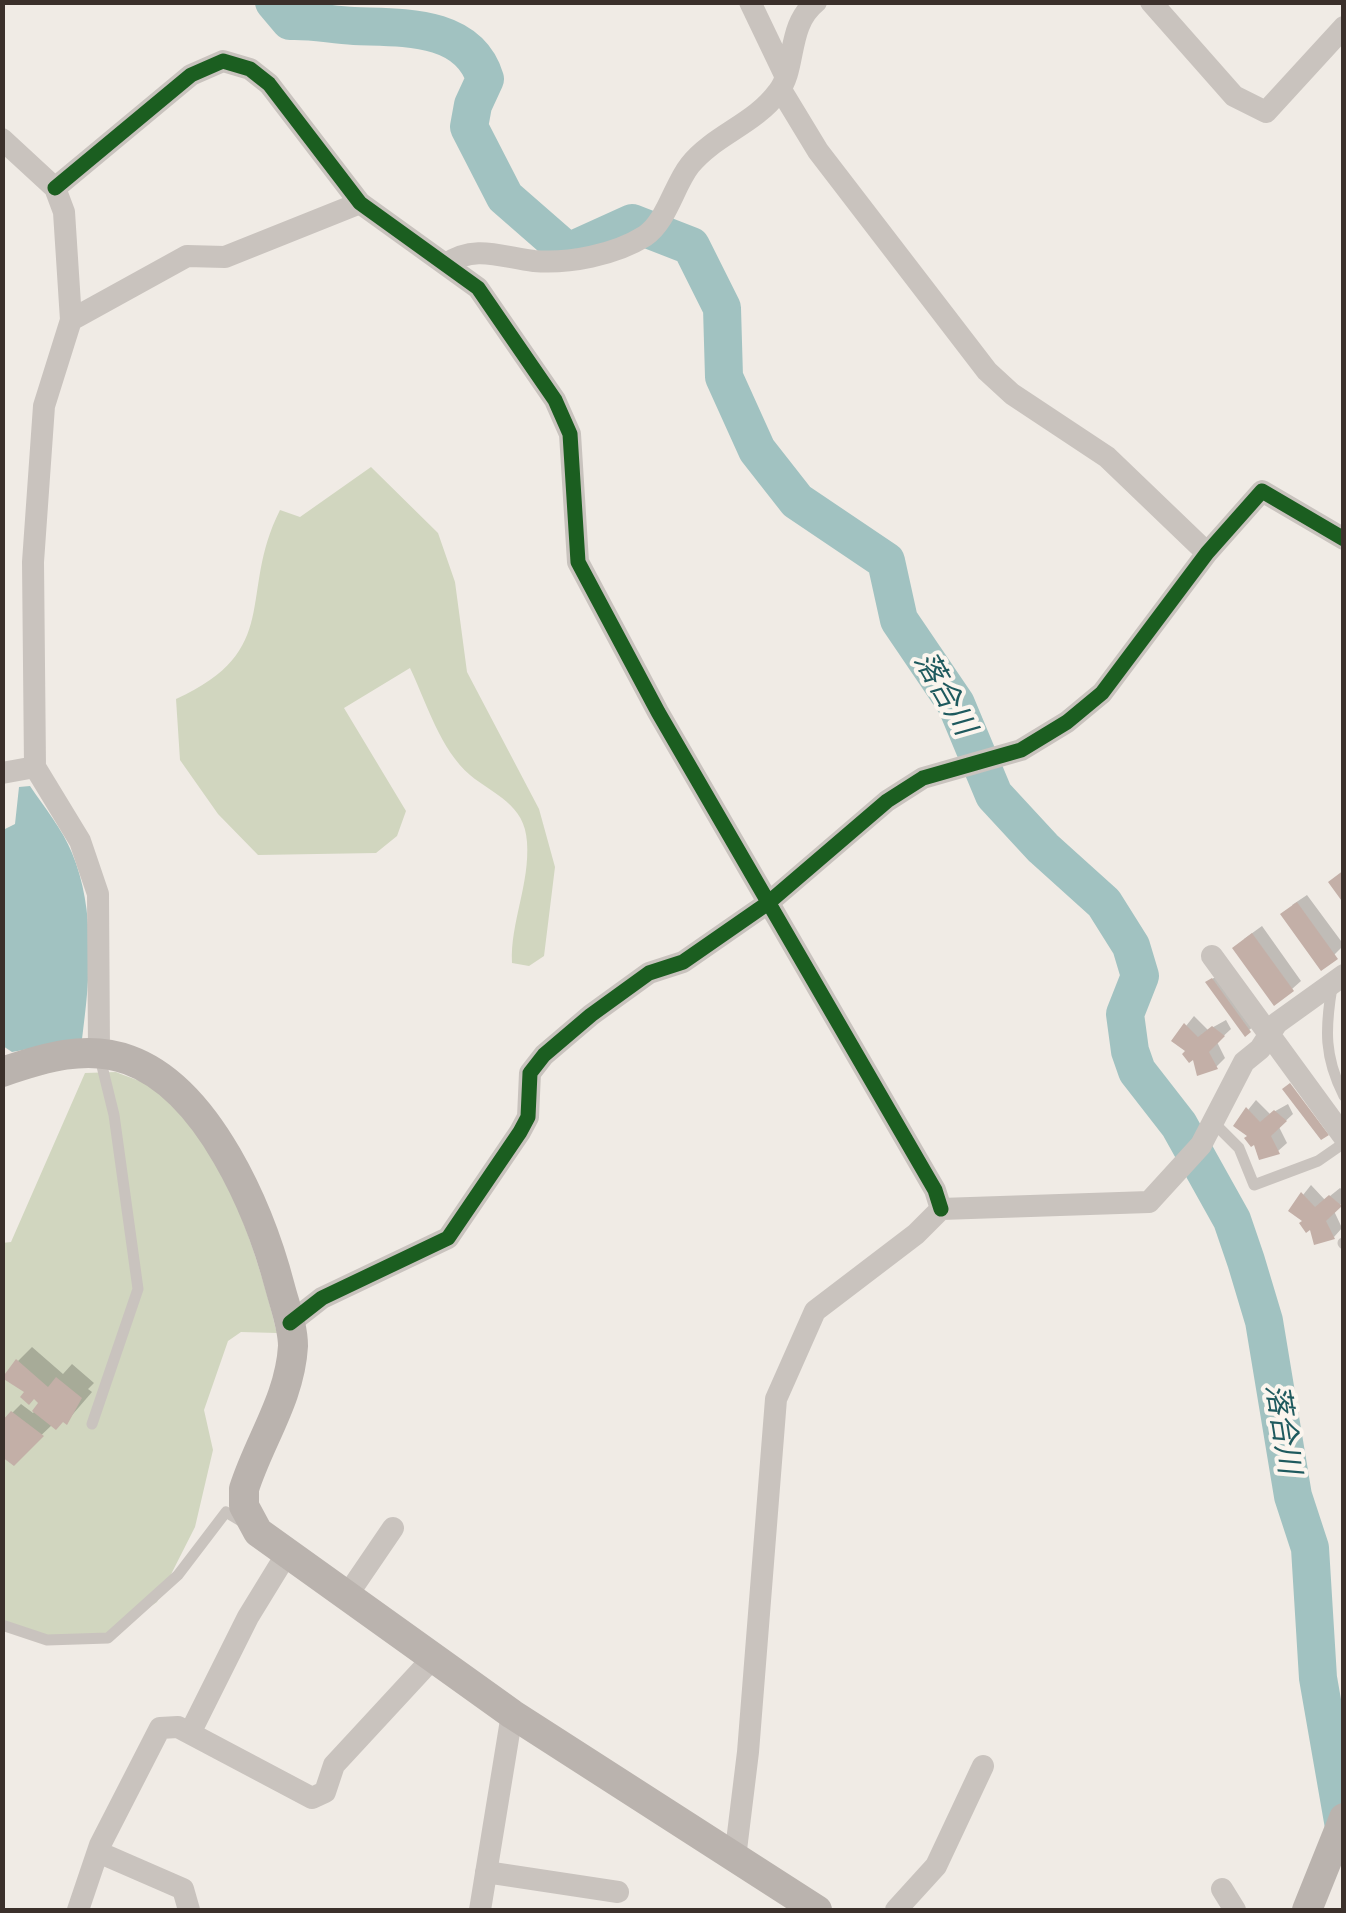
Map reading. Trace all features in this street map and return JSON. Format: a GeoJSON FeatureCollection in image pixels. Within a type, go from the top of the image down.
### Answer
{"type":"FeatureCollection","features":[{"type":"Feature","properties":{"kind":"street"},"geometry":{"type":"LineString","coordinates":[[750,2],[782,82],[818,151],[987,371],[1012,394],[1106,457],[1206,554]]}},
{"type":"Feature","properties":{"kind":"street"},"geometry":{"type":"LineString","coordinates":[[446,264],[462,253],[476,251],[538,261],[569,261],[651,230],[700,154],[752,117],[782,82],[800,22],[816,2]]}},
{"type":"Feature","properties":{"kind":"street"},"geometry":{"type":"LineString","coordinates":[[1151,2],[1234,96],[1266,112],[1344,27]]}},
{"type":"Feature","properties":{"kind":"street"},"geometry":{"type":"LineString","coordinates":[[54,188],[191,75],[222,61],[250,68],[269,84],[360,203],[478,288],[555,400],[570,434],[578,562],[768,903],[935,1190],[940,1209]]}},
{"type":"Feature","properties":{"kind":"street"},"geometry":{"type":"LineString","coordinates":[[2,139],[54,188],[64,212],[70,320],[44,406],[33,562],[35,768],[80,841],[98,894],[99,1052]]}},
{"type":"Feature","properties":{"kind":"street"},"geometry":{"type":"LineString","coordinates":[[70,320],[187,256],[225,256],[360,203]]}},
{"type":"Feature","properties":{"kind":"street"},"geometry":{"type":"LineString","coordinates":[[290,1324],[322,1298],[448,1238],[528,1117],[530,1074],[544,1055],[649,973],[682,962],[768,903],[886,801],[923,778],[1021,750],[1084,710],[1102,692],[1206,554],[1262,491],[1344,540]]}},
{"type":"Feature","properties":{"kind":"street"},"geometry":{"type":"LineString","coordinates":[[2,773],[35,768]]}},
{"type":"Feature","properties":{"kind":"street"},"geometry":{"type":"LineString","coordinates":[[1212,956],[1341,1132]]}},
{"type":"Feature","properties":{"kind":"street"},"geometry":{"type":"LineString","coordinates":[[734,1858],[748,1752],[776,1399],[815,1310],[916,1234],[940,1209],[1148,1202],[1215,1124],[1234,1079],[1268,1034],[1340,984]]}},
{"type":"Feature","properties":{"kind":"street"},"geometry":{"type":"LineString","coordinates":[[2,1072],[41,1058],[99,1052],[148,1069],[194,1111],[257,1214],[293,1344],[284,1396],[244,1490],[244,1506],[258,1532],[512,1714],[817,1910]]}},
{"type":"Feature","properties":{"kind":"street"},"geometry":{"type":"LineString","coordinates":[[346,1597],[393,1528]]}},
{"type":"Feature","properties":{"kind":"street"},"geometry":{"type":"LineString","coordinates":[[190,1733],[227,1657],[286,1555]]}},
{"type":"Feature","properties":{"kind":"street"},"geometry":{"type":"LineString","coordinates":[[78,1910],[98,1852],[152,1737],[160,1728],[190,1733],[312,1798],[325,1792],[334,1765],[433,1658]]}},
{"type":"Feature","properties":{"kind":"street"},"geometry":{"type":"LineString","coordinates":[[480,1910],[512,1714]]}},
{"type":"Feature","properties":{"kind":"street"},"geometry":{"type":"LineString","coordinates":[[896,1910],[936,1866],[983,1766]]}},
{"type":"Feature","properties":{"kind":"street"},"geometry":{"type":"LineString","coordinates":[[1303,1908],[1340,1828]]}},
{"type":"Feature","properties":{"kind":"street"},"geometry":{"type":"LineString","coordinates":[[98,1852],[183,1889],[189,1910]]}},
{"type":"Feature","properties":{"kind":"street"},"geometry":{"type":"LineString","coordinates":[[486,1872],[618,1892]]}},
{"type":"Feature","properties":{"kind":"street"},"geometry":{"type":"LineString","coordinates":[[1222,1888],[1235,1910]]}},
{"type":"Feature","properties":{"kind":"lane"},"geometry":{"type":"LineString","coordinates":[[1340,984],[1326,1019],[1326,1052],[1344,1096]]}},
{"type":"Feature","properties":{"kind":"lane"},"geometry":{"type":"LineString","coordinates":[[92,1424],[138,1289],[114,1115],[99,1052]]}},
{"type":"Feature","properties":{"kind":"lane"},"geometry":{"type":"LineString","coordinates":[[1215,1124],[1239,1148],[1254,1185],[1318,1161],[1341,1132]]}},
{"type":"Feature","properties":{"kind":"lane"},"geometry":{"type":"LineString","coordinates":[[2,1625],[47,1640],[108,1638],[178,1575],[226,1512],[258,1532]]}},
{"type":"Feature","properties":{"kind":"green space"},"geometry":{"type":"Polygon","coordinates":[[[371,467],[438,533],[455,582],[467,672],[539,809],[555,867],[544,956],[529,966],[512,963],[527,858],[521,818],[470,775],[450,752],[410,668],[344,708],[406,811],[397,836],[376,853],[258,855],[218,814],[180,760],[176,699],[210,680],[232,661],[245,640],[268,541],[280,510],[300,517],[371,467]]]}},
{"type":"Feature","properties":{"kind":"green space"},"geometry":{"type":"Polygon","coordinates":[[[116,1072],[159,1090],[181,1108],[201,1134],[249,1237],[277,1333],[241,1332],[228,1341],[204,1410],[213,1450],[195,1527],[157,1602],[110,1634],[54,1638],[3,1626],[2,1243],[11,1242],[85,1073],[116,1072]]]}},
{"type":"Feature","properties":{"kind":"water"},"geometry":{"type":"Polygon","coordinates":[[[30,786],[64,836],[80,875],[88,921],[87,993],[82,1039],[12,1052],[3,1046],[3,830],[15,824],[19,787],[30,786]]]}},
{"type":"Feature","properties":{"kind":"building"},"geometry":{"type":"Polygon","coordinates":[[[1344,870],[1344,904],[1328,882],[1344,870]]]}},
{"type":"Feature","properties":{"kind":"building"},"geometry":{"type":"Polygon","coordinates":[[[1297,902],[1338,959],[1321,971],[1280,914],[1297,902]]]}},
{"type":"Feature","properties":{"kind":"building"},"geometry":{"type":"Polygon","coordinates":[[[1252,933],[1294,991],[1274,1006],[1232,948],[1252,933]]]}},
{"type":"Feature","properties":{"kind":"building"},"geometry":{"type":"Polygon","coordinates":[[[1212,978],[1251,1032],[1245,1037],[1205,982],[1212,978]]]}},
{"type":"Feature","properties":{"kind":"building"},"geometry":{"type":"Polygon","coordinates":[[[1184,1023],[1198,1037],[1212,1026],[1225,1036],[1209,1052],[1218,1069],[1197,1076],[1193,1060],[1189,1063],[1182,1054],[1185,1051],[1171,1041],[1184,1023]]]}},
{"type":"Feature","properties":{"kind":"building"},"geometry":{"type":"Polygon","coordinates":[[[1290,1083],[1329,1135],[1321,1140],[1282,1089],[1290,1083]]]}},
{"type":"Feature","properties":{"kind":"building"},"geometry":{"type":"Polygon","coordinates":[[[1246,1107],[1260,1122],[1274,1110],[1287,1121],[1271,1136],[1280,1154],[1259,1160],[1254,1145],[1251,1147],[1244,1138],[1247,1136],[1233,1126],[1246,1107]]]}},
{"type":"Feature","properties":{"kind":"building"},"geometry":{"type":"Polygon","coordinates":[[[1301,1192],[1315,1207],[1329,1195],[1342,1206],[1326,1221],[1335,1239],[1314,1245],[1310,1230],[1306,1233],[1299,1223],[1302,1221],[1288,1211],[1301,1192]]]}},
{"type":"Feature","properties":{"kind":"building"},"geometry":{"type":"Polygon","coordinates":[[[16,1359],[48,1387],[56,1377],[82,1398],[67,1425],[63,1422],[56,1430],[32,1411],[38,1403],[34,1399],[29,1405],[20,1397],[24,1392],[2,1378],[16,1359]]]}},
{"type":"Feature","properties":{"kind":"building"},"geometry":{"type":"Polygon","coordinates":[[[11,1411],[44,1436],[14,1466],[2,1457],[2,1421],[11,1411]]]}},
{"type":"Feature","properties":{"kind":"waterway","name":"落合川"},"geometry":{"type":"LineString","coordinates":[[274,2],[290,21],[411,29],[448,38],[464,47],[485,79],[473,105],[469,127],[505,197],[568,252],[632,223],[691,246],[722,308],[724,377],[757,450],[797,501],[886,561],[899,620],[956,704],[994,795],[1043,848],[1104,903],[1131,946],[1140,976],[1125,1014],[1137,1071],[1179,1125],[1232,1220],[1264,1321],[1293,1496],[1310,1548],[1318,1678],[1344,1827]]}},
{"type":"Feature","properties":{"kind":"cycle path"},"geometry":{"type":"LineString","coordinates":[[55,188],[191,75],[223,61],[250,69],[269,84],[360,203],[478,288],[555,400],[570,434],[578,562],[658,712],[935,1190],[941,1209]]}},
{"type":"Feature","properties":{"kind":"cycle path"},"geometry":{"type":"LineString","coordinates":[[290,1323],[322,1298],[448,1238],[528,1117],[530,1073],[544,1055],[591,1015],[649,973],[683,962],[768,903],[887,801],[923,778],[1021,750],[1067,722],[1102,693],[1207,553],[1262,491],[1344,539]]}}]}
